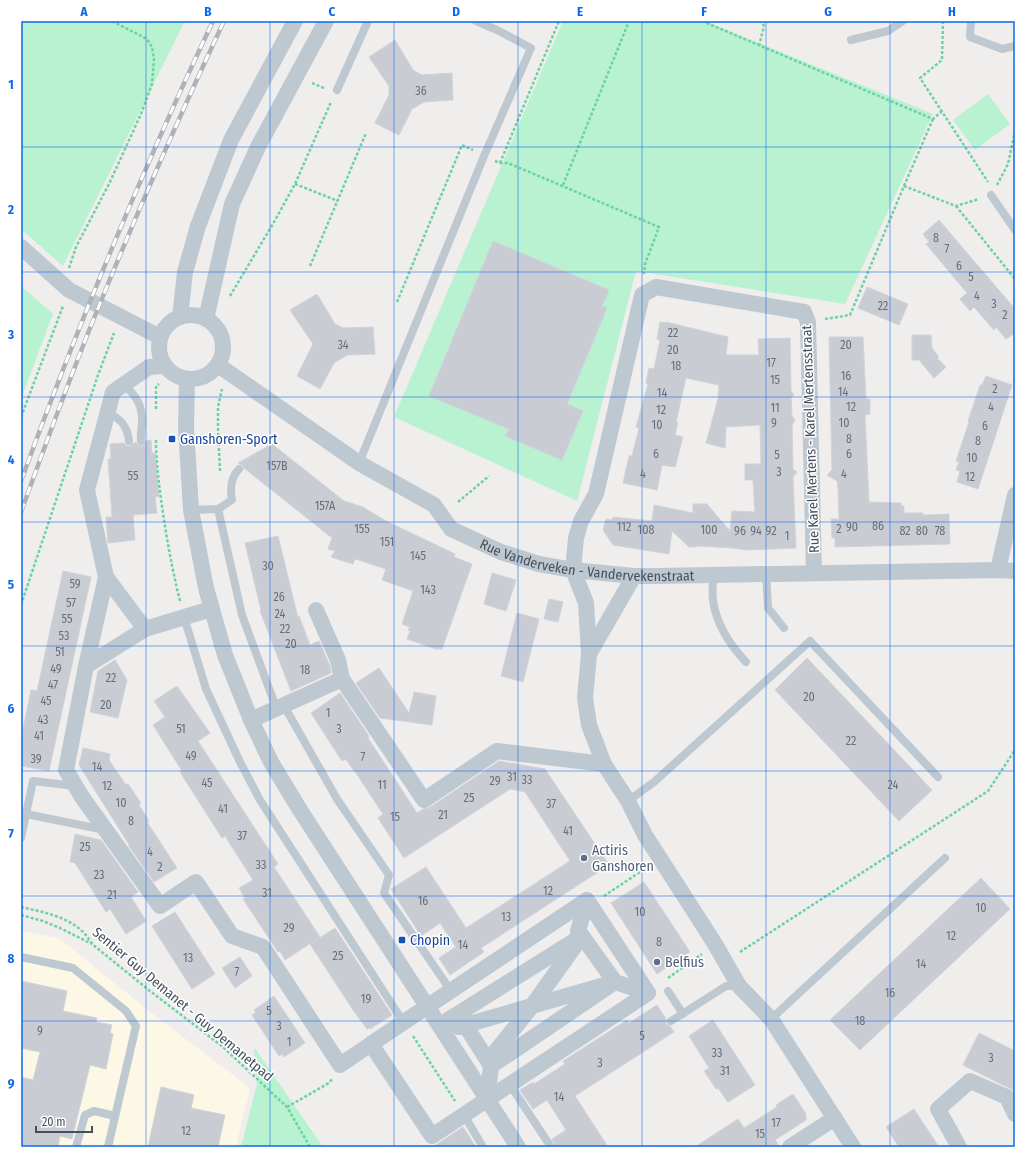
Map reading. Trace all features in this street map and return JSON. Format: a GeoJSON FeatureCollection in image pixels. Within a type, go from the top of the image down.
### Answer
{"type":"FeatureCollection","features":[{"type":"Feature","properties":{"kind":"street"},"geometry":{"type":"LineString","coordinates":[[180,317],[185,272],[198,226],[229,147],[295,21]]}},
{"type":"Feature","properties":{"kind":"street"},"geometry":{"type":"LineString","coordinates":[[206,319],[232,204],[258,148],[326,21]]}},
{"type":"Feature","properties":{"kind":"street"},"geometry":{"type":"LineString","coordinates":[[21,247],[66,288],[160,337]]}},
{"type":"Feature","properties":{"kind":"street","name":"Rue Karel Mertens - Karel Mertensstraat"},"geometry":{"type":"LineString","coordinates":[[642,295],[656,287],[804,312],[808,322],[814,573]]}},
{"type":"Feature","properties":{"kind":"street"},"geometry":{"type":"LineString","coordinates":[[642,295],[596,494],[581,521],[576,538],[573,570],[586,603],[589,654],[585,698],[589,726],[604,764],[628,801],[645,835],[715,944],[739,986],[771,1019],[853,1147]]}},
{"type":"Feature","properties":{"kind":"street"},"geometry":{"type":"LineString","coordinates":[[145,629],[106,577],[87,490],[113,392],[149,367],[175,373],[199,379],[210,374],[218,365],[222,357],[223,348],[219,331],[213,324],[198,316],[189,315],[180,317],[168,325],[160,337],[158,348],[160,359],[175,373],[186,427],[191,510],[206,588],[225,655],[251,720],[271,762],[300,810],[518,1147]]}},
{"type":"Feature","properties":{"kind":"street","name":"Rue Vanderveken - Vandervekenstraat"},"geometry":{"type":"LineString","coordinates":[[218,365],[359,463],[434,505],[451,529],[500,552],[540,564],[573,570],[634,576],[998,570],[1015,571]]}},
{"type":"Feature","properties":{"kind":"street"},"geometry":{"type":"LineString","coordinates":[[998,570],[1015,495]]}},
{"type":"Feature","properties":{"kind":"street"},"geometry":{"type":"LineString","coordinates":[[589,654],[634,576]]}},
{"type":"Feature","properties":{"kind":"street"},"geometry":{"type":"LineString","coordinates":[[106,577],[86,666],[66,770],[76,787],[160,906],[196,882],[232,936],[263,947],[340,1065],[451,991],[589,903]]}},
{"type":"Feature","properties":{"kind":"street"},"geometry":{"type":"LineString","coordinates":[[86,666],[145,629],[212,609]]}},
{"type":"Feature","properties":{"kind":"street"},"geometry":{"type":"LineString","coordinates":[[316,610],[338,660],[342,679],[424,800],[498,752],[604,764]]}},
{"type":"Feature","properties":{"kind":"street"},"geometry":{"type":"LineString","coordinates":[[251,720],[342,679]]}},
{"type":"Feature","properties":{"kind":"street"},"geometry":{"type":"LineString","coordinates":[[589,903],[578,931],[616,982]]}},
{"type":"Feature","properties":{"kind":"street"},"geometry":{"type":"LineString","coordinates":[[589,903],[648,992]]}},
{"type":"Feature","properties":{"kind":"street"},"geometry":{"type":"LineString","coordinates":[[487,1100],[490,1064],[582,936]]}},
{"type":"Feature","properties":{"kind":"street"},"geometry":{"type":"LineString","coordinates":[[455,1021],[582,936]]}},
{"type":"Feature","properties":{"kind":"street"},"geometry":{"type":"LineString","coordinates":[[455,1021],[532,1006],[616,982],[648,992]]}},
{"type":"Feature","properties":{"kind":"street"},"geometry":{"type":"LineString","coordinates":[[490,1064],[616,982]]}},
{"type":"Feature","properties":{"kind":"street"},"geometry":{"type":"LineString","coordinates":[[371,1044],[427,1142],[464,1115],[648,992]]}},
{"type":"Feature","properties":{"kind":"street"},"geometry":{"type":"LineString","coordinates":[[455,1021],[490,1064]]}},
{"type":"Feature","properties":{"kind":"street"},"geometry":{"type":"LineString","coordinates":[[959,1147],[938,1109],[970,1081],[1007,1097],[1015,1114]]}},
{"type":"Feature","properties":{"kind":"street"},"geometry":{"type":"LineString","coordinates":[[790,1147],[835,1118]]}},
{"type":"Feature","properties":{"kind":"lane"},"geometry":{"type":"LineString","coordinates":[[337,90],[368,21]]}},
{"type":"Feature","properties":{"kind":"lane"},"geometry":{"type":"LineString","coordinates":[[359,463],[484,156],[531,48],[476,21]]}},
{"type":"Feature","properties":{"kind":"lane"},"geometry":{"type":"LineString","coordinates":[[851,40],[888,30],[903,21]]}},
{"type":"Feature","properties":{"kind":"lane"},"geometry":{"type":"LineString","coordinates":[[971,21],[970,37],[1002,49],[1015,46]]}},
{"type":"Feature","properties":{"kind":"lane"},"geometry":{"type":"LineString","coordinates":[[992,193],[1015,230]]}},
{"type":"Feature","properties":{"kind":"lane"},"geometry":{"type":"LineString","coordinates":[[124,384],[138,401],[141,408],[141,440]]}},
{"type":"Feature","properties":{"kind":"lane"},"geometry":{"type":"LineString","coordinates":[[107,411],[124,424],[128,430],[129,441]]}},
{"type":"Feature","properties":{"kind":"lane"},"geometry":{"type":"LineString","coordinates":[[191,510],[218,509],[232,500],[231,483],[233,476],[238,469]]}},
{"type":"Feature","properties":{"kind":"lane"},"geometry":{"type":"LineString","coordinates":[[218,509],[242,615],[274,702],[287,710],[337,799],[389,874],[384,893],[451,991]]}},
{"type":"Feature","properties":{"kind":"lane"},"geometry":{"type":"LineString","coordinates":[[766,574],[768,608],[784,628]]}},
{"type":"Feature","properties":{"kind":"lane"},"geometry":{"type":"LineString","coordinates":[[712,575],[713,600],[717,618],[723,632],[735,651],[746,662]]}},
{"type":"Feature","properties":{"kind":"lane"},"geometry":{"type":"LineString","coordinates":[[184,617],[206,689],[240,762],[260,800],[404,1023]]}},
{"type":"Feature","properties":{"kind":"lane"},"geometry":{"type":"LineString","coordinates":[[628,801],[654,782],[810,640],[938,777]]}},
{"type":"Feature","properties":{"kind":"lane"},"geometry":{"type":"LineString","coordinates":[[21,838],[33,781],[76,787]]}},
{"type":"Feature","properties":{"kind":"lane"},"geometry":{"type":"LineString","coordinates":[[26,814],[106,830]]}},
{"type":"Feature","properties":{"kind":"lane"},"geometry":{"type":"LineString","coordinates":[[771,1019],[945,858]]}},
{"type":"Feature","properties":{"kind":"lane"},"geometry":{"type":"LineString","coordinates":[[21,957],[73,968],[126,1010],[136,1026],[108,1147]]}},
{"type":"Feature","properties":{"kind":"lane"},"geometry":{"type":"LineString","coordinates":[[671,1021],[726,986],[739,986]]}},
{"type":"Feature","properties":{"kind":"lane"},"geometry":{"type":"LineString","coordinates":[[668,991],[683,1014]]}},
{"type":"Feature","properties":{"kind":"lane"},"geometry":{"type":"LineString","coordinates":[[510,1085],[551,1147]]}},
{"type":"Feature","properties":{"kind":"lane"},"geometry":{"type":"LineString","coordinates":[[76,1147],[85,1115],[94,1111],[115,1116]]}},
{"type":"Feature","properties":{"kind":"lane"},"geometry":{"type":"LineString","coordinates":[[464,1115],[483,1147]]}},
{"type":"Feature","properties":{"kind":"path"},"geometry":{"type":"LineString","coordinates":[[21,417],[66,288],[76,247],[109,184],[141,114],[152,84],[154,60],[152,47],[147,39],[112,21]]}},
{"type":"Feature","properties":{"kind":"path"},"geometry":{"type":"LineString","coordinates":[[500,163],[559,21]]}},
{"type":"Feature","properties":{"kind":"path"},"geometry":{"type":"LineString","coordinates":[[563,186],[629,21]]}},
{"type":"Feature","properties":{"kind":"path"},"geometry":{"type":"LineString","coordinates":[[702,21],[933,119]]}},
{"type":"Feature","properties":{"kind":"path"},"geometry":{"type":"LineString","coordinates":[[759,46],[764,26],[761,21]]}},
{"type":"Feature","properties":{"kind":"path"},"geometry":{"type":"LineString","coordinates":[[943,21],[942,60],[920,78],[992,193]]}},
{"type":"Feature","properties":{"kind":"path"},"geometry":{"type":"LineString","coordinates":[[296,76],[328,90]]}},
{"type":"Feature","properties":{"kind":"path"},"geometry":{"type":"LineString","coordinates":[[230,296],[295,184],[331,100]]}},
{"type":"Feature","properties":{"kind":"path"},"geometry":{"type":"LineString","coordinates":[[808,322],[850,315],[933,119],[942,111]]}},
{"type":"Feature","properties":{"kind":"path"},"geometry":{"type":"LineString","coordinates":[[956,206],[992,193],[1008,164],[1015,131]]}},
{"type":"Feature","properties":{"kind":"path"},"geometry":{"type":"LineString","coordinates":[[310,266],[366,133]]}},
{"type":"Feature","properties":{"kind":"path"},"geometry":{"type":"LineString","coordinates":[[397,302],[462,145],[500,163],[508,163],[659,227],[645,264],[642,295]]}},
{"type":"Feature","properties":{"kind":"path"},"geometry":{"type":"LineString","coordinates":[[295,184],[338,202]]}},
{"type":"Feature","properties":{"kind":"path"},"geometry":{"type":"LineString","coordinates":[[904,186],[956,206],[1015,279]]}},
{"type":"Feature","properties":{"kind":"path"},"geometry":{"type":"LineString","coordinates":[[21,605],[98,375],[112,339]]}},
{"type":"Feature","properties":{"kind":"path"},"geometry":{"type":"LineString","coordinates":[[156,416],[156,386],[175,373]]}},
{"type":"Feature","properties":{"kind":"path"},"geometry":{"type":"LineString","coordinates":[[220,476],[218,407],[222,388]]}},
{"type":"Feature","properties":{"kind":"path"},"geometry":{"type":"LineString","coordinates":[[156,439],[156,454],[164,524],[173,573],[184,617]]}},
{"type":"Feature","properties":{"kind":"path"},"geometry":{"type":"LineString","coordinates":[[458,502],[489,476]]}},
{"type":"Feature","properties":{"kind":"path"},"geometry":{"type":"LineString","coordinates":[[725,962],[988,791],[1015,750]]}},
{"type":"Feature","properties":{"kind":"path"},"geometry":{"type":"LineString","coordinates":[[589,903],[660,858]]}},
{"type":"Feature","properties":{"kind":"path","name":"Sentier Guy Demanet - Guy Demanetpad"},"geometry":{"type":"LineString","coordinates":[[21,907],[56,915],[72,924],[88,936],[92,944],[222,1048],[287,1107],[310,1147]]}},
{"type":"Feature","properties":{"kind":"path"},"geometry":{"type":"LineString","coordinates":[[21,915],[54,925],[92,944]]}},
{"type":"Feature","properties":{"kind":"path"},"geometry":{"type":"LineString","coordinates":[[648,992],[715,944]]}},
{"type":"Feature","properties":{"kind":"path"},"geometry":{"type":"LineString","coordinates":[[404,1023],[464,1115]]}},
{"type":"Feature","properties":{"kind":"path"},"geometry":{"type":"LineString","coordinates":[[287,1107],[329,1083],[340,1065]]}},
{"type":"Feature","properties":{"kind":"shaded area"},"geometry":{"type":"Polygon","coordinates":[[[21,931],[59,938],[149,1011],[250,1088],[236,1147],[21,1147],[21,931]]]}},
{"type":"Feature","properties":{"kind":"green space"},"geometry":{"type":"Polygon","coordinates":[[[21,21],[185,21],[63,266],[21,229],[21,21]]]}},
{"type":"Feature","properties":{"kind":"green space"},"geometry":{"type":"Polygon","coordinates":[[[563,21],[705,21],[933,114],[845,304],[636,271],[577,501],[394,417],[563,21]]]}},
{"type":"Feature","properties":{"kind":"green space"},"geometry":{"type":"Polygon","coordinates":[[[988,94],[1010,124],[975,150],[953,120],[988,94]]]}},
{"type":"Feature","properties":{"kind":"green space"},"geometry":{"type":"Polygon","coordinates":[[[21,286],[53,314],[21,399],[21,286]]]}},
{"type":"Feature","properties":{"kind":"green space"},"geometry":{"type":"Polygon","coordinates":[[[254,1047],[323,1147],[241,1147],[257,1084],[254,1047]]]}},
{"type":"Feature","properties":{"kind":"building"},"geometry":{"type":"Polygon","coordinates":[[[395,40],[413,70],[422,75],[452,73],[453,100],[424,102],[412,109],[399,135],[375,123],[389,95],[389,86],[369,57],[395,40]]]}},
{"type":"Feature","properties":{"kind":"building"},"geometry":{"type":"Polygon","coordinates":[[[939,220],[1015,309],[1015,333],[1006,339],[996,327],[994,330],[974,307],[970,311],[960,299],[967,293],[926,244],[929,242],[923,234],[939,220]]]}},
{"type":"Feature","properties":{"kind":"building"},"geometry":{"type":"Polygon","coordinates":[[[493,241],[609,290],[602,306],[607,308],[567,404],[583,411],[562,460],[505,436],[509,429],[429,396],[493,241]]]}},
{"type":"Feature","properties":{"kind":"building"},"geometry":{"type":"Polygon","coordinates":[[[867,287],[908,304],[899,325],[858,308],[867,287]]]}},
{"type":"Feature","properties":{"kind":"building"},"geometry":{"type":"Polygon","coordinates":[[[317,294],[335,324],[343,328],[373,327],[375,354],[347,355],[334,363],[320,389],[297,376],[313,344],[290,310],[317,294]]]}},
{"type":"Feature","properties":{"kind":"building"},"geometry":{"type":"Polygon","coordinates":[[[660,322],[666,322],[728,337],[726,355],[759,355],[758,339],[790,338],[791,391],[794,395],[791,398],[792,416],[795,420],[792,425],[793,469],[797,472],[793,477],[796,548],[748,550],[697,546],[689,547],[672,531],[669,554],[613,545],[603,530],[606,519],[612,520],[613,517],[652,521],[654,505],[693,513],[693,504],[707,504],[730,531],[732,511],[755,512],[753,480],[745,480],[745,464],[761,464],[760,425],[726,427],[725,448],[706,443],[718,399],[719,385],[686,378],[676,422],[678,422],[675,435],[683,437],[675,467],[662,465],[657,490],[623,483],[629,456],[632,456],[639,428],[636,427],[648,384],[646,383],[649,368],[654,369],[660,340],[657,339],[660,322]]]}},
{"type":"Feature","properties":{"kind":"building"},"geometry":{"type":"Polygon","coordinates":[[[912,335],[931,335],[932,348],[939,357],[937,358],[946,367],[934,378],[919,360],[912,360],[912,335]]]}},
{"type":"Feature","properties":{"kind":"building"},"geometry":{"type":"Polygon","coordinates":[[[829,337],[863,337],[866,399],[870,399],[870,414],[865,415],[869,502],[901,503],[901,506],[904,506],[904,513],[923,513],[923,515],[949,514],[950,544],[835,547],[835,538],[832,538],[831,519],[839,519],[838,488],[837,481],[827,475],[832,470],[829,337]]]}},
{"type":"Feature","properties":{"kind":"building"},"geometry":{"type":"Polygon","coordinates":[[[986,376],[1012,385],[978,489],[957,482],[960,471],[956,470],[959,462],[956,461],[980,385],[982,385],[986,376]]]}},
{"type":"Feature","properties":{"kind":"building"},"geometry":{"type":"Polygon","coordinates":[[[151,440],[152,453],[155,453],[159,496],[155,497],[157,513],[133,515],[135,540],[108,543],[106,517],[112,517],[108,459],[111,459],[110,444],[124,443],[127,446],[130,446],[136,442],[141,446],[144,445],[146,441],[151,440]]]}},
{"type":"Feature","properties":{"kind":"building"},"geometry":{"type":"Polygon","coordinates":[[[272,444],[344,501],[363,507],[386,521],[455,554],[454,557],[472,564],[442,649],[436,649],[407,639],[410,631],[408,630],[410,627],[402,624],[413,591],[382,580],[386,569],[355,559],[353,564],[331,557],[335,551],[328,549],[332,538],[238,463],[272,444]]]}},
{"type":"Feature","properties":{"kind":"building"},"geometry":{"type":"Polygon","coordinates":[[[278,536],[298,618],[299,616],[310,645],[319,641],[330,666],[331,673],[291,691],[260,611],[245,543],[278,536]]]}},
{"type":"Feature","properties":{"kind":"building"},"geometry":{"type":"Polygon","coordinates":[[[63,571],[91,577],[49,771],[21,766],[21,739],[31,690],[37,691],[63,571]]]}},
{"type":"Feature","properties":{"kind":"building"},"geometry":{"type":"Polygon","coordinates":[[[492,573],[516,580],[506,611],[484,604],[492,573]]]}},
{"type":"Feature","properties":{"kind":"building"},"geometry":{"type":"Polygon","coordinates":[[[549,599],[563,602],[558,622],[544,619],[549,599]]]}},
{"type":"Feature","properties":{"kind":"building"},"geometry":{"type":"Polygon","coordinates":[[[517,613],[539,619],[523,682],[501,676],[517,613]]]}},
{"type":"Feature","properties":{"kind":"building"},"geometry":{"type":"Polygon","coordinates":[[[807,658],[932,790],[899,821],[775,690],[807,658]]]}},
{"type":"Feature","properties":{"kind":"building"},"geometry":{"type":"Polygon","coordinates":[[[115,660],[127,680],[118,718],[90,712],[98,671],[115,660]]]}},
{"type":"Feature","properties":{"kind":"building"},"geometry":{"type":"Polygon","coordinates":[[[379,668],[409,713],[414,692],[436,696],[432,725],[380,718],[356,683],[379,668]]]}},
{"type":"Feature","properties":{"kind":"building"},"geometry":{"type":"Polygon","coordinates":[[[177,686],[210,733],[198,741],[278,864],[274,867],[320,937],[285,960],[280,951],[278,952],[243,899],[245,898],[239,888],[253,880],[225,836],[222,838],[180,772],[182,771],[153,725],[165,717],[154,701],[177,686]]]}},
{"type":"Feature","properties":{"kind":"building"},"geometry":{"type":"Polygon","coordinates":[[[340,693],[417,813],[423,809],[429,808],[499,761],[545,769],[609,865],[481,948],[484,952],[450,975],[439,958],[456,947],[440,923],[421,936],[391,889],[426,867],[466,928],[570,861],[525,792],[510,789],[404,858],[378,818],[383,814],[346,759],[342,761],[311,713],[340,693]]]}},
{"type":"Feature","properties":{"kind":"building"},"geometry":{"type":"Polygon","coordinates":[[[83,748],[110,754],[109,760],[126,785],[128,784],[141,803],[139,805],[149,821],[147,822],[177,868],[154,882],[128,845],[130,846],[79,765],[83,748]]]}},
{"type":"Feature","properties":{"kind":"building"},"geometry":{"type":"Polygon","coordinates":[[[75,834],[101,840],[138,892],[131,897],[146,921],[126,934],[110,909],[106,912],[75,863],[70,862],[75,834]]]}},
{"type":"Feature","properties":{"kind":"building"},"geometry":{"type":"Polygon","coordinates":[[[981,878],[1010,909],[860,1050],[830,1020],[981,878]]]}},
{"type":"Feature","properties":{"kind":"building"},"geometry":{"type":"Polygon","coordinates":[[[644,882],[690,952],[657,974],[611,903],[644,882]]]}},
{"type":"Feature","properties":{"kind":"building"},"geometry":{"type":"Polygon","coordinates":[[[175,912],[215,974],[192,989],[152,926],[175,912]]]}},
{"type":"Feature","properties":{"kind":"building"},"geometry":{"type":"Polygon","coordinates":[[[335,928],[392,1015],[370,1029],[367,1029],[353,1010],[310,944],[335,928]]]}},
{"type":"Feature","properties":{"kind":"building"},"geometry":{"type":"Polygon","coordinates":[[[240,957],[252,976],[235,988],[222,968],[240,957]]]}},
{"type":"Feature","properties":{"kind":"building"},"geometry":{"type":"Polygon","coordinates":[[[21,981],[67,991],[63,1011],[97,1018],[96,1022],[112,1025],[110,1033],[113,1034],[106,1069],[90,1065],[72,1139],[60,1136],[58,1147],[21,1147],[21,1077],[33,1080],[40,1052],[21,1048],[21,981]]]}},
{"type":"Feature","properties":{"kind":"building"},"geometry":{"type":"Polygon","coordinates":[[[274,996],[305,1043],[284,1057],[282,1054],[279,1056],[252,1015],[256,1012],[254,1010],[274,996]]]}},
{"type":"Feature","properties":{"kind":"building"},"geometry":{"type":"Polygon","coordinates":[[[657,1005],[666,1019],[666,1024],[670,1026],[674,1032],[575,1096],[608,1147],[556,1147],[552,1139],[566,1130],[547,1100],[533,1109],[520,1090],[533,1082],[534,1084],[565,1064],[563,1061],[627,1020],[629,1023],[657,1005]]]}},
{"type":"Feature","properties":{"kind":"building"},"geometry":{"type":"Polygon","coordinates":[[[713,1020],[755,1085],[728,1102],[718,1088],[716,1089],[704,1071],[709,1068],[689,1036],[713,1020]]]}},
{"type":"Feature","properties":{"kind":"building"},"geometry":{"type":"Polygon","coordinates":[[[979,1033],[1015,1051],[1015,1091],[963,1065],[979,1033]]]}},
{"type":"Feature","properties":{"kind":"building"},"geometry":{"type":"Polygon","coordinates":[[[161,1087],[194,1095],[191,1108],[225,1115],[218,1147],[148,1147],[161,1087]]]}},
{"type":"Feature","properties":{"kind":"building"},"geometry":{"type":"Polygon","coordinates":[[[793,1094],[806,1114],[806,1120],[775,1140],[780,1147],[695,1147],[738,1119],[744,1128],[777,1107],[776,1105],[793,1094]]]}},
{"type":"Feature","properties":{"kind":"building"},"geometry":{"type":"Polygon","coordinates":[[[914,1109],[939,1147],[899,1147],[886,1127],[914,1109]]]}},
{"type":"Feature","properties":{"kind":"building"},"geometry":{"type":"Polygon","coordinates":[[[463,1127],[476,1147],[433,1147],[463,1127]]]}},
{"type":"Feature","properties":{"kind":"railway"},"geometry":{"type":"LineString","coordinates":[[21,481],[88,306],[136,191],[213,21]]}},
{"type":"Feature","properties":{"kind":"railway"},"geometry":{"type":"LineString","coordinates":[[21,512],[69,383],[114,270],[191,92],[224,21]]}},
{"type":"Feature","properties":{"kind":"place","name":"Ganshoren-Sport"},"geometry":{"type":"Point","coordinates":[172,439]}},
{"type":"Feature","properties":{"kind":"place","name":"Actiris Ganshoren"},"geometry":{"type":"Point","coordinates":[584,858]}},
{"type":"Feature","properties":{"kind":"place","name":"Chopin"},"geometry":{"type":"Point","coordinates":[402,940]}},
{"type":"Feature","properties":{"kind":"place","name":"Belfius"},"geometry":{"type":"Point","coordinates":[657,962]}}]}
